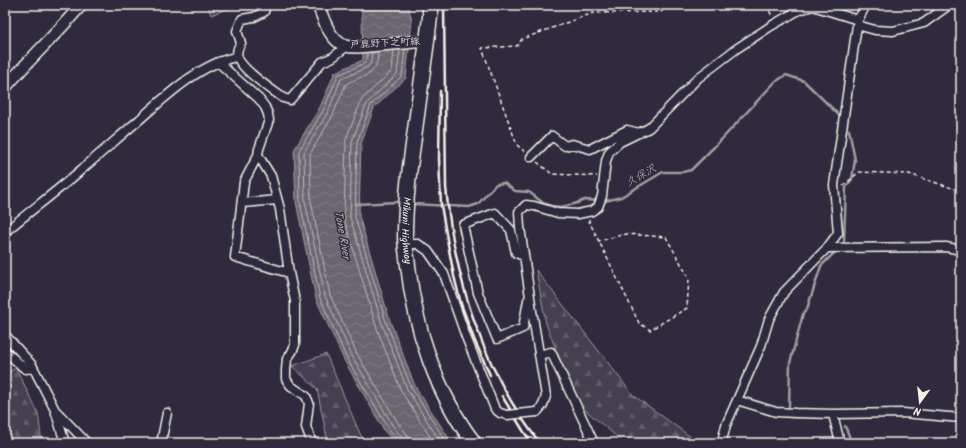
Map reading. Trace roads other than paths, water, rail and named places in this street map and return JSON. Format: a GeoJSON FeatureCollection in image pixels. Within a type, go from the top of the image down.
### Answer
{"type":"FeatureCollection","features":[{"type":"Feature","properties":{"kind":"highway","name":"Mikuni Highway"},"geometry":{"type":"LineString","coordinates":[[430,5],[430,17],[422,41],[406,197],[405,237],[415,311],[424,341],[445,394],[460,424],[474,443]]}},
{"type":"Feature","properties":{"kind":"main road"},"geometry":{"type":"LineString","coordinates":[[5,88],[72,17],[81,5]]}},
{"type":"Feature","properties":{"kind":"main road","name":"戸鹿野下之町線"},"geometry":{"type":"LineString","coordinates":[[318,5],[326,25],[336,40],[352,46],[422,41]]}},
{"type":"Feature","properties":{"kind":"street"},"geometry":{"type":"LineString","coordinates":[[266,5],[264,12],[254,17],[242,19],[237,31],[241,43],[237,48],[237,57],[245,69],[283,98],[290,100],[322,62],[352,46]]}},
{"type":"Feature","properties":{"kind":"street"},"geometry":{"type":"LineString","coordinates":[[723,443],[722,441],[726,425],[761,346],[769,319],[784,292],[827,248],[838,233],[834,185],[858,23],[866,5]]}},
{"type":"Feature","properties":{"kind":"street"},"geometry":{"type":"LineString","coordinates":[[406,244],[418,244],[428,251],[444,274],[466,337],[495,409],[500,413],[507,415],[537,412],[543,405],[546,396],[520,227],[519,212],[526,205],[534,206],[558,214],[578,214],[592,211],[598,207],[602,196],[606,161],[609,152],[620,142],[649,128],[698,78],[736,49],[775,23],[800,10],[813,6],[875,30],[893,31],[924,23],[949,5]]}},
{"type":"Feature","properties":{"kind":"street"},"geometry":{"type":"LineString","coordinates":[[5,232],[71,179],[182,84],[209,66],[229,58],[237,57]]}},
{"type":"Feature","properties":{"kind":"street"},"geometry":{"type":"LineString","coordinates":[[218,62],[259,99],[265,107],[269,120],[258,155],[244,182],[235,257],[289,273]]}},
{"type":"Feature","properties":{"kind":"street"},"geometry":{"type":"LineString","coordinates":[[531,157],[552,136],[565,146],[572,144],[590,149],[627,130],[639,133]]}},
{"type":"Feature","properties":{"kind":"street"},"geometry":{"type":"LineString","coordinates":[[258,155],[271,176],[278,200],[289,273],[295,301],[295,345],[287,360],[286,379],[291,386],[306,396],[309,403],[306,427],[312,443]]}},
{"type":"Feature","properties":{"kind":"street"},"geometry":{"type":"LineString","coordinates":[[242,203],[278,200]]}},
{"type":"Feature","properties":{"kind":"street"},"geometry":{"type":"LineString","coordinates":[[524,256],[516,253],[511,230],[495,213],[463,225],[478,292],[497,339],[523,328],[529,293]]}},
{"type":"Feature","properties":{"kind":"street"},"geometry":{"type":"LineString","coordinates":[[827,248],[946,247],[961,250]]}},
{"type":"Feature","properties":{"kind":"street"},"geometry":{"type":"LineString","coordinates":[[5,335],[33,368],[55,410],[65,443]]}},
{"type":"Feature","properties":{"kind":"street"},"geometry":{"type":"LineString","coordinates":[[5,351],[25,369],[33,368]]}},
{"type":"Feature","properties":{"kind":"street"},"geometry":{"type":"LineString","coordinates":[[539,355],[551,352],[594,443]]}},
{"type":"Feature","properties":{"kind":"street"},"geometry":{"type":"LineString","coordinates":[[737,400],[776,412],[833,414],[903,413],[961,418]]}},
{"type":"Feature","properties":{"kind":"street"},"geometry":{"type":"LineString","coordinates":[[55,410],[87,443]]}},
{"type":"Feature","properties":{"kind":"street"},"geometry":{"type":"LineString","coordinates":[[161,443],[167,413]]}},
{"type":"Feature","properties":{"kind":"street"},"geometry":{"type":"LineString","coordinates":[[833,414],[840,443]]}},
{"type":"Feature","properties":{"kind":"water","name":"Tone River"},"geometry":{"type":"Polygon","coordinates":[[[359,5],[408,5],[412,21],[406,78],[374,108],[361,144],[359,216],[390,321],[415,386],[452,443],[395,443],[385,432],[344,360],[316,299],[296,202],[294,150],[320,107],[335,72],[363,60],[362,15],[359,5]]]}},
{"type":"Feature","properties":{"kind":"waterway","name":"久保沢"},"geometry":{"type":"LineString","coordinates":[[413,204],[469,207],[478,204],[496,184],[504,183],[515,191],[529,192],[542,202],[551,206],[561,207],[585,200],[605,201],[621,197],[663,172],[683,172],[691,170],[775,82],[786,75],[804,81],[841,117]]}},
{"type":"Feature","properties":{"kind":"waterway","name":"久保沢"},"geometry":{"type":"LineString","coordinates":[[844,241],[846,187],[852,179],[855,160],[849,130]]}},
{"type":"Feature","properties":{"kind":"waterway","name":"久保沢"},"geometry":{"type":"LineString","coordinates":[[357,204],[397,202]]}},
{"type":"Feature","properties":{"kind":"waterway","name":"久保沢"},"geometry":{"type":"LineString","coordinates":[[789,406],[790,363],[803,314],[807,309],[821,266],[837,250]]}},
{"type":"Feature","properties":{"kind":"waterway","name":"久保沢"},"geometry":{"type":"LineString","coordinates":[[789,417],[798,417]]}},
{"type":"Feature","properties":{"kind":"waterway","name":"久保沢"},"geometry":{"type":"LineString","coordinates":[[845,426],[852,443]]}},
{"type":"Feature","properties":{"kind":"railway"},"geometry":{"type":"LineString","coordinates":[[444,5],[446,187],[456,255],[464,289],[487,355],[502,386],[540,443]]}},
{"type":"Feature","properties":{"kind":"railway"},"geometry":{"type":"LineString","coordinates":[[440,91],[439,159],[441,205],[454,276],[461,304],[490,375]]}},
{"type":"Feature","properties":{"kind":"railway"},"geometry":{"type":"LineString","coordinates":[[502,396],[532,443]]}}]}
